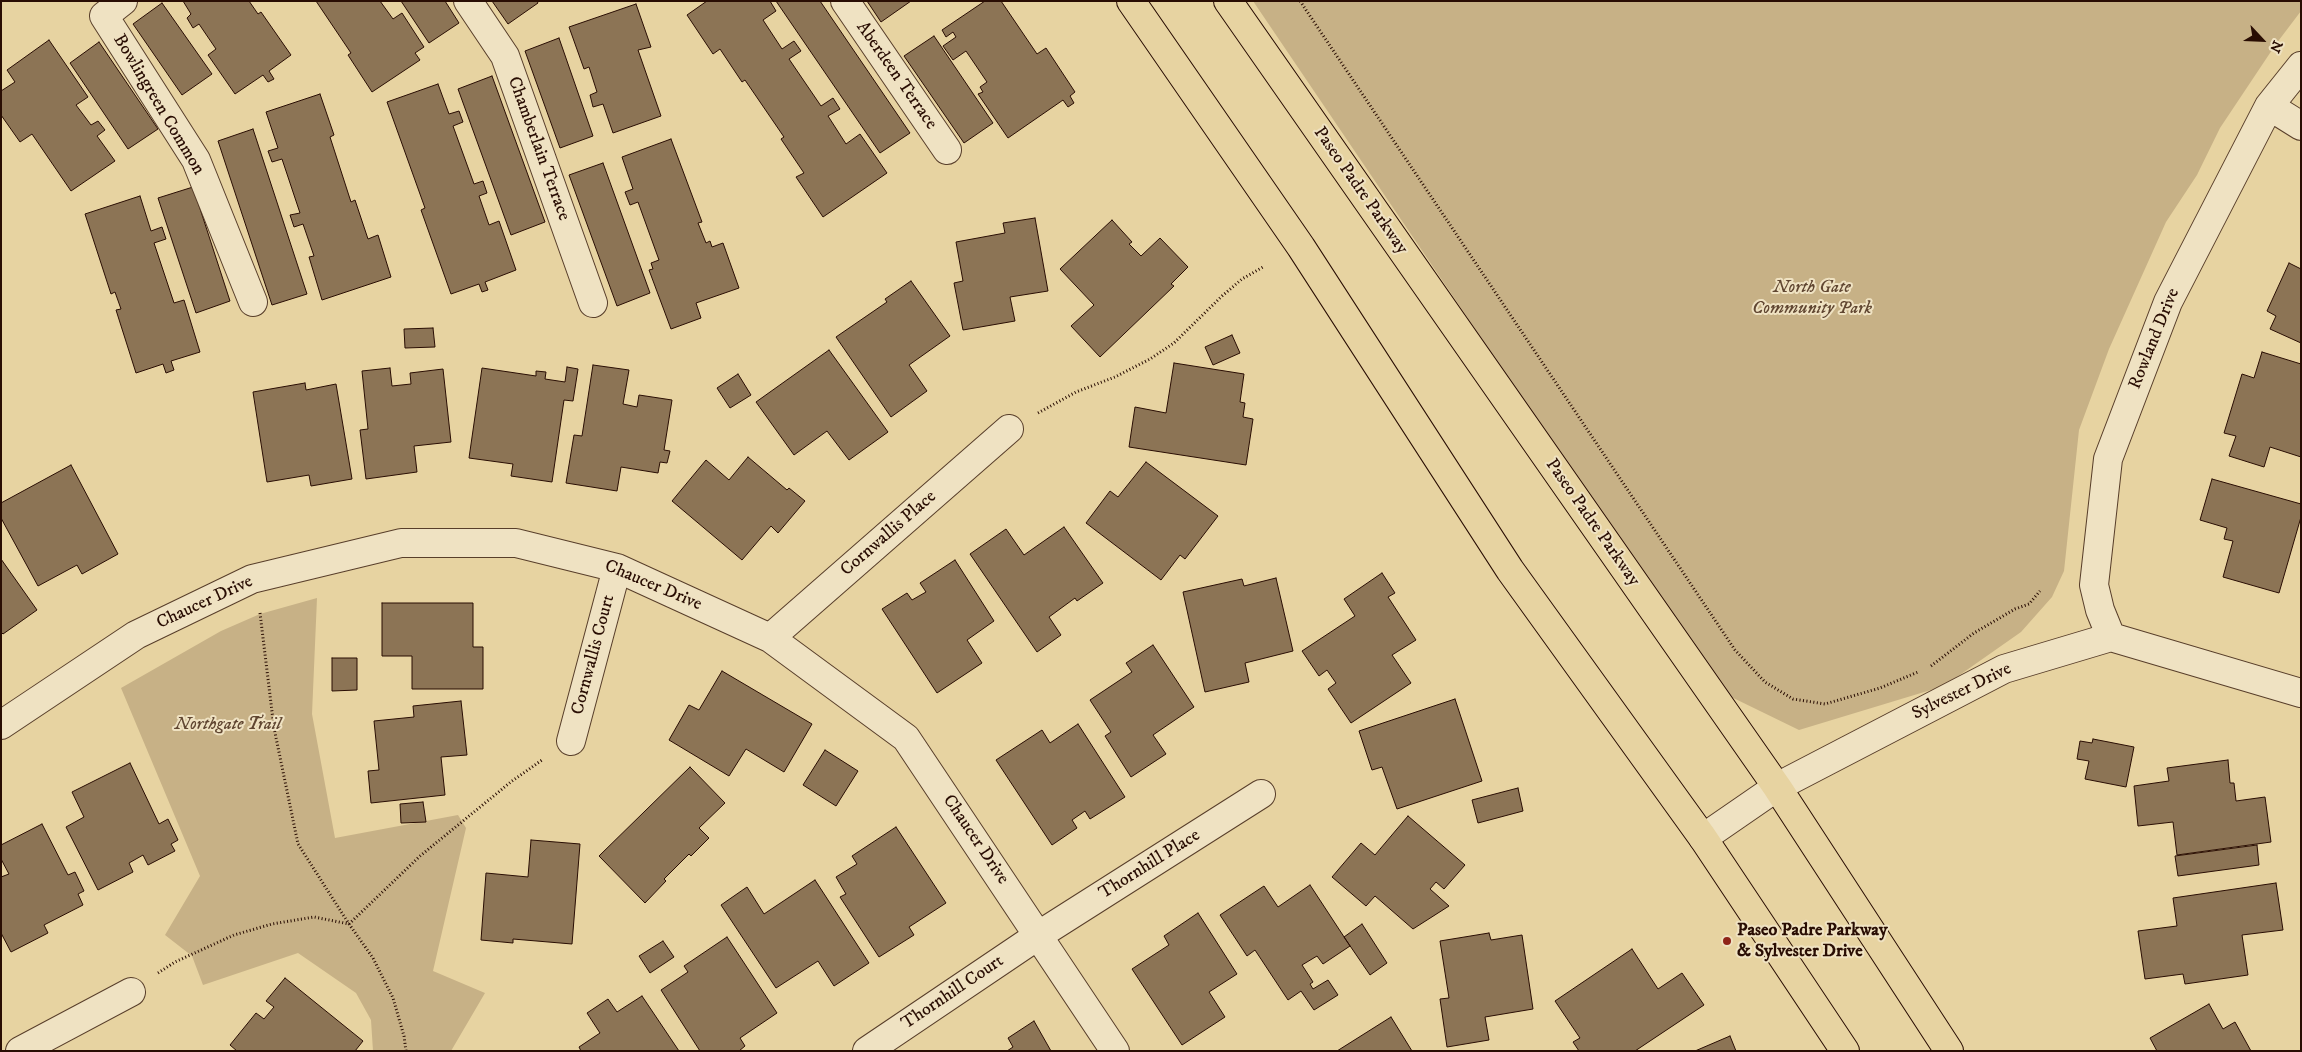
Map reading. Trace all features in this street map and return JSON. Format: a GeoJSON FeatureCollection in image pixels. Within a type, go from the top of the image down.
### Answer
{"type":"FeatureCollection","features":[{"type":"Feature","properties":{"kind":"main road"},"geometry":{"type":"LineString","coordinates":[[1131,1],[1301,248],[1510,570],[1704,838],[1846,1051]]}},
{"type":"Feature","properties":{"kind":"main road","name":"Paseo Padre Parkway"},"geometry":{"type":"LineString","coordinates":[[1228,1],[1777,787],[1949,1051]]}},
{"type":"Feature","properties":{"kind":"street","name":"Bowlingreen Common"},"geometry":{"type":"LineString","coordinates":[[123,1],[104,16],[196,160],[253,302]]}},
{"type":"Feature","properties":{"kind":"street","name":"Chamberlain Terrace"},"geometry":{"type":"LineString","coordinates":[[468,1],[505,56],[593,304]]}},
{"type":"Feature","properties":{"kind":"street","name":"Aberdeen Terrace"},"geometry":{"type":"LineString","coordinates":[[845,1],[947,150]]}},
{"type":"Feature","properties":{"kind":"street","name":"Rowland Drive"},"geometry":{"type":"LineString","coordinates":[[2111,637],[2100,610],[2094,585],[2108,459],[2168,302],[2269,106],[2301,66]]}},
{"type":"Feature","properties":{"kind":"street"},"geometry":{"type":"LineString","coordinates":[[2269,106],[2301,126]]}},
{"type":"Feature","properties":{"kind":"street","name":"Cornwallis Place"},"geometry":{"type":"LineString","coordinates":[[770,638],[1009,429]]}},
{"type":"Feature","properties":{"kind":"street","name":"Chaucer Drive"},"geometry":{"type":"LineString","coordinates":[[1,725],[136,635],[252,579],[400,543],[516,542],[617,568],[770,638],[906,738],[1115,1051]]}},
{"type":"Feature","properties":{"kind":"street","name":"Cornwallis Court"},"geometry":{"type":"LineString","coordinates":[[571,741],[617,568]]}},
{"type":"Feature","properties":{"kind":"street","name":"Sylvester Drive"},"geometry":{"type":"LineString","coordinates":[[1704,838],[1777,787],[2004,669],[2111,637]]}},
{"type":"Feature","properties":{"kind":"street"},"geometry":{"type":"LineString","coordinates":[[2111,637],[2301,693]]}},
{"type":"Feature","properties":{"kind":"street","name":"Thornhill Place"},"geometry":{"type":"LineString","coordinates":[[1039,935],[1261,794]]}},
{"type":"Feature","properties":{"kind":"street","name":"Thornhill Court"},"geometry":{"type":"LineString","coordinates":[[867,1051],[1039,935]]}},
{"type":"Feature","properties":{"kind":"street"},"geometry":{"type":"LineString","coordinates":[[20,1051],[131,992]]}},
{"type":"Feature","properties":{"kind":"path"},"geometry":{"type":"LineString","coordinates":[[1300,1],[1735,650],[1765,682],[1793,699],[1825,704],[1880,688],[1920,671]]}},
{"type":"Feature","properties":{"kind":"path"},"geometry":{"type":"LineString","coordinates":[[1009,429],[1076,392],[1115,377],[1150,359],[1174,343],[1235,284],[1264,267]]}},
{"type":"Feature","properties":{"kind":"path"},"geometry":{"type":"LineString","coordinates":[[252,579],[260,614],[274,728],[298,844],[373,958],[393,998],[404,1036],[406,1051]]}},
{"type":"Feature","properties":{"kind":"path"},"geometry":{"type":"LineString","coordinates":[[1929,668],[1974,633],[2015,609],[2028,604],[2040,591]]}},
{"type":"Feature","properties":{"kind":"path"},"geometry":{"type":"LineString","coordinates":[[349,924],[427,850],[512,781],[571,741]]}},
{"type":"Feature","properties":{"kind":"path"},"geometry":{"type":"LineString","coordinates":[[131,992],[175,962],[234,935],[272,924],[314,917],[349,924]]}},
{"type":"Feature","properties":{"kind":"green space","name":"North Gate Community Park"},"geometry":{"type":"Polygon","coordinates":[[[1253,1],[2301,1],[2301,11],[2276,44],[2220,128],[2197,175],[2166,222],[2109,349],[2079,430],[2064,571],[2052,597],[2021,632],[1944,686],[1799,730],[1721,692],[1253,1]]]}},
{"type":"Feature","properties":{"kind":"green space","name":"Northgate Trail"},"geometry":{"type":"Polygon","coordinates":[[[317,598],[312,714],[335,838],[458,815],[466,828],[433,971],[485,993],[451,1051],[373,1051],[371,1020],[356,993],[298,953],[203,985],[192,956],[165,935],[200,876],[121,688],[221,631],[260,614],[317,598]]]}},
{"type":"Feature","properties":{"kind":"building"},"geometry":{"type":"Polygon","coordinates":[[[183,1],[249,1],[258,14],[261,12],[291,55],[269,71],[274,79],[268,82],[263,75],[235,94],[208,55],[216,49],[199,24],[193,28],[187,18],[191,14],[183,1]]]}},
{"type":"Feature","properties":{"kind":"building"},"geometry":{"type":"Polygon","coordinates":[[[316,1],[380,1],[393,19],[402,13],[424,47],[415,53],[420,60],[372,92],[348,55],[351,53],[316,1]]]}},
{"type":"Feature","properties":{"kind":"building"},"geometry":{"type":"Polygon","coordinates":[[[401,1],[445,1],[459,23],[429,43],[401,1]]]}},
{"type":"Feature","properties":{"kind":"building"},"geometry":{"type":"Polygon","coordinates":[[[492,1],[537,1],[538,3],[508,24],[492,1]]]}},
{"type":"Feature","properties":{"kind":"building"},"geometry":{"type":"Polygon","coordinates":[[[707,1],[770,1],[776,11],[763,20],[782,49],[794,41],[801,51],[789,59],[821,106],[833,98],[840,109],[828,116],[846,144],[860,134],[887,173],[823,217],[796,177],[804,173],[781,139],[784,137],[745,80],[742,82],[720,49],[713,54],[687,15],[707,1]]]}},
{"type":"Feature","properties":{"kind":"building"},"geometry":{"type":"Polygon","coordinates":[[[776,1],[820,1],[910,133],[880,153],[776,1]]]}},
{"type":"Feature","properties":{"kind":"building"},"geometry":{"type":"Polygon","coordinates":[[[867,1],[911,1],[881,22],[867,1]]]}},
{"type":"Feature","properties":{"kind":"building"},"geometry":{"type":"Polygon","coordinates":[[[985,1],[1001,1],[1037,54],[1046,48],[1075,92],[1070,96],[1074,103],[1068,107],[1063,100],[1008,138],[978,94],[983,92],[980,87],[987,82],[966,51],[953,60],[943,46],[956,37],[953,32],[946,37],[942,30],[985,1]]]}},
{"type":"Feature","properties":{"kind":"building"},"geometry":{"type":"Polygon","coordinates":[[[162,3],[212,74],[182,95],[133,24],[162,3]]]}},
{"type":"Feature","properties":{"kind":"building"},"geometry":{"type":"Polygon","coordinates":[[[636,4],[651,47],[638,50],[661,116],[613,133],[603,104],[593,107],[590,95],[597,92],[589,67],[584,69],[569,27],[636,4]]]}},
{"type":"Feature","properties":{"kind":"building"},"geometry":{"type":"Polygon","coordinates":[[[934,36],[993,123],[964,143],[904,56],[934,36]]]}},
{"type":"Feature","properties":{"kind":"building"},"geometry":{"type":"Polygon","coordinates":[[[559,38],[593,136],[560,148],[525,51],[559,38]]]}},
{"type":"Feature","properties":{"kind":"building"},"geometry":{"type":"Polygon","coordinates":[[[49,40],[88,97],[76,105],[91,125],[98,121],[105,130],[97,136],[115,161],[71,191],[32,134],[20,142],[1,115],[1,91],[15,82],[7,70],[49,40]]]}},
{"type":"Feature","properties":{"kind":"building"},"geometry":{"type":"Polygon","coordinates":[[[99,42],[158,129],[128,149],[70,63],[99,42]]]}},
{"type":"Feature","properties":{"kind":"building"},"geometry":{"type":"Polygon","coordinates":[[[492,76],[545,222],[511,235],[458,89],[492,76]]]}},
{"type":"Feature","properties":{"kind":"building"},"geometry":{"type":"Polygon","coordinates":[[[438,84],[449,114],[459,111],[463,122],[453,126],[474,184],[483,181],[487,193],[479,196],[489,225],[499,221],[516,270],[485,282],[488,290],[482,292],[479,284],[451,294],[421,210],[425,208],[387,102],[438,84]]]}},
{"type":"Feature","properties":{"kind":"building"},"geometry":{"type":"Polygon","coordinates":[[[320,94],[334,135],[330,137],[351,202],[355,200],[368,239],[378,235],[391,277],[322,300],[309,257],[314,256],[303,224],[294,227],[290,215],[300,213],[282,159],[272,162],[268,151],[278,148],[266,112],[320,94]]]}},
{"type":"Feature","properties":{"kind":"building"},"geometry":{"type":"Polygon","coordinates":[[[253,129],[307,294],[272,305],[218,141],[253,129]]]}},
{"type":"Feature","properties":{"kind":"building"},"geometry":{"type":"Polygon","coordinates":[[[671,139],[702,222],[698,223],[706,243],[710,241],[712,247],[723,243],[739,288],[696,303],[701,318],[671,329],[649,270],[653,269],[651,263],[659,260],[638,202],[630,205],[625,192],[633,189],[622,157],[671,139]]]}},
{"type":"Feature","properties":{"kind":"building"},"geometry":{"type":"Polygon","coordinates":[[[603,163],[650,293],[617,306],[569,175],[603,163]]]}},
{"type":"Feature","properties":{"kind":"building"},"geometry":{"type":"Polygon","coordinates":[[[193,187],[230,301],[196,313],[158,198],[193,187]]]}},
{"type":"Feature","properties":{"kind":"building"},"geometry":{"type":"Polygon","coordinates":[[[140,196],[151,231],[162,227],[166,239],[154,243],[174,303],[184,300],[200,352],[171,361],[174,370],[166,373],[163,364],[136,373],[116,310],[121,309],[115,292],[111,294],[85,214],[140,196]]]}},
{"type":"Feature","properties":{"kind":"building"},"geometry":{"type":"Polygon","coordinates":[[[1035,218],[1048,291],[1010,297],[1015,321],[963,330],[954,283],[963,281],[956,242],[1005,233],[1003,223],[1035,218]]]}},
{"type":"Feature","properties":{"kind":"building"},"geometry":{"type":"Polygon","coordinates":[[[1112,220],[1132,242],[1129,244],[1141,256],[1160,238],[1188,267],[1171,284],[1174,286],[1100,357],[1071,326],[1094,305],[1060,269],[1112,220]]]}},
{"type":"Feature","properties":{"kind":"building"},"geometry":{"type":"Polygon","coordinates":[[[2289,263],[2301,269],[2301,343],[2270,329],[2276,316],[2267,311],[2289,263]]]}},
{"type":"Feature","properties":{"kind":"building"},"geometry":{"type":"Polygon","coordinates":[[[911,281],[950,336],[909,365],[927,391],[891,417],[836,337],[887,302],[885,299],[911,281]]]}},
{"type":"Feature","properties":{"kind":"building"},"geometry":{"type":"Polygon","coordinates":[[[433,328],[435,347],[405,348],[404,329],[433,328]]]}},
{"type":"Feature","properties":{"kind":"building"},"geometry":{"type":"Polygon","coordinates":[[[1232,335],[1240,353],[1213,365],[1205,347],[1232,335]]]}},
{"type":"Feature","properties":{"kind":"building"},"geometry":{"type":"Polygon","coordinates":[[[829,350],[888,432],[849,460],[827,431],[794,455],[756,402],[829,350]]]}},
{"type":"Feature","properties":{"kind":"building"},"geometry":{"type":"Polygon","coordinates":[[[2262,352],[2301,364],[2301,457],[2270,447],[2264,467],[2229,456],[2236,436],[2224,433],[2242,374],[2254,378],[2262,352]]]}},
{"type":"Feature","properties":{"kind":"building"},"geometry":{"type":"Polygon","coordinates":[[[1174,363],[1244,374],[1240,402],[1245,403],[1243,417],[1253,419],[1246,465],[1129,447],[1135,407],[1166,413],[1174,363]]]}},
{"type":"Feature","properties":{"kind":"building"},"geometry":{"type":"Polygon","coordinates":[[[593,365],[629,370],[623,404],[637,407],[639,395],[672,400],[664,450],[670,451],[667,463],[660,462],[658,473],[621,467],[617,491],[566,483],[574,435],[582,436],[593,365]]]}},
{"type":"Feature","properties":{"kind":"building"},"geometry":{"type":"Polygon","coordinates":[[[567,367],[578,369],[573,401],[564,400],[552,482],[511,476],[513,464],[469,458],[482,368],[536,376],[536,371],[546,372],[545,379],[565,382],[567,367]]]}},
{"type":"Feature","properties":{"kind":"building"},"geometry":{"type":"Polygon","coordinates":[[[390,368],[392,386],[411,384],[410,373],[443,369],[451,442],[414,446],[417,472],[366,479],[360,430],[368,429],[362,371],[390,368]]]}},
{"type":"Feature","properties":{"kind":"building"},"geometry":{"type":"Polygon","coordinates":[[[738,374],[751,395],[730,408],[717,388],[738,374]]]}},
{"type":"Feature","properties":{"kind":"building"},"geometry":{"type":"Polygon","coordinates":[[[305,383],[306,390],[336,384],[352,479],[311,486],[309,475],[267,482],[253,392],[305,383]]]}},
{"type":"Feature","properties":{"kind":"building"},"geometry":{"type":"Polygon","coordinates":[[[748,457],[787,490],[789,488],[805,501],[778,533],[771,526],[742,560],[672,501],[706,460],[729,480],[748,457]]]}},
{"type":"Feature","properties":{"kind":"building"},"geometry":{"type":"Polygon","coordinates":[[[1146,462],[1218,516],[1185,559],[1180,555],[1161,580],[1086,523],[1110,491],[1118,497],[1146,462]]]}},
{"type":"Feature","properties":{"kind":"building"},"geometry":{"type":"Polygon","coordinates":[[[71,465],[118,554],[82,574],[77,565],[38,586],[1,518],[1,503],[71,465]]]}},
{"type":"Feature","properties":{"kind":"building"},"geometry":{"type":"Polygon","coordinates":[[[2212,479],[2301,504],[2301,517],[2279,593],[2223,577],[2233,541],[2224,539],[2227,528],[2200,520],[2212,479]]]}},
{"type":"Feature","properties":{"kind":"building"},"geometry":{"type":"Polygon","coordinates":[[[1064,527],[1103,583],[1077,601],[1075,598],[1049,617],[1061,635],[1037,652],[970,554],[1006,529],[1024,555],[1064,527]]]}},
{"type":"Feature","properties":{"kind":"building"},"geometry":{"type":"Polygon","coordinates":[[[1,559],[37,610],[3,634],[1,632],[1,559]]]}},
{"type":"Feature","properties":{"kind":"building"},"geometry":{"type":"Polygon","coordinates":[[[955,560],[994,621],[967,640],[982,663],[937,693],[882,609],[907,593],[912,600],[926,592],[920,583],[955,560]]]}},
{"type":"Feature","properties":{"kind":"building"},"geometry":{"type":"Polygon","coordinates":[[[1382,573],[1395,593],[1388,597],[1416,640],[1392,655],[1411,683],[1351,723],[1328,689],[1336,683],[1327,670],[1319,676],[1302,651],[1355,616],[1344,599],[1382,573]]]}},
{"type":"Feature","properties":{"kind":"building"},"geometry":{"type":"Polygon","coordinates":[[[1276,578],[1293,651],[1245,663],[1249,682],[1205,692],[1183,592],[1242,579],[1244,586],[1276,578]]]}},
{"type":"Feature","properties":{"kind":"building"},"geometry":{"type":"Polygon","coordinates":[[[382,603],[473,603],[473,647],[483,647],[483,689],[412,689],[412,656],[382,656],[382,603]]]}},
{"type":"Feature","properties":{"kind":"building"},"geometry":{"type":"Polygon","coordinates":[[[1153,645],[1194,707],[1153,735],[1166,754],[1131,777],[1105,736],[1111,732],[1090,700],[1132,672],[1126,663],[1153,645]]]}},
{"type":"Feature","properties":{"kind":"building"},"geometry":{"type":"Polygon","coordinates":[[[332,658],[357,658],[357,690],[332,691],[332,658]]]}},
{"type":"Feature","properties":{"kind":"building"},"geometry":{"type":"Polygon","coordinates":[[[722,671],[812,724],[784,772],[746,749],[729,776],[669,740],[689,705],[699,710],[722,671]]]}},
{"type":"Feature","properties":{"kind":"building"},"geometry":{"type":"Polygon","coordinates":[[[1455,699],[1482,781],[1397,809],[1382,767],[1372,770],[1359,731],[1455,699]]]}},
{"type":"Feature","properties":{"kind":"building"},"geometry":{"type":"Polygon","coordinates":[[[461,701],[467,755],[441,757],[445,795],[371,803],[368,771],[379,770],[374,721],[414,717],[413,706],[461,701]]]}},
{"type":"Feature","properties":{"kind":"building"},"geometry":{"type":"Polygon","coordinates":[[[1078,724],[1125,797],[1090,819],[1085,811],[1072,820],[1077,828],[1052,845],[996,760],[1042,730],[1050,743],[1078,724]]]}},
{"type":"Feature","properties":{"kind":"building"},"geometry":{"type":"Polygon","coordinates":[[[2093,739],[2134,747],[2126,787],[2085,779],[2089,761],[2077,759],[2080,741],[2092,743],[2093,739]]]}},
{"type":"Feature","properties":{"kind":"building"},"geometry":{"type":"Polygon","coordinates":[[[825,750],[858,771],[836,806],[803,785],[825,750]]]}},
{"type":"Feature","properties":{"kind":"building"},"geometry":{"type":"Polygon","coordinates":[[[2228,760],[2230,783],[2234,783],[2236,801],[2265,797],[2271,842],[2177,855],[2173,822],[2138,826],[2134,786],[2169,781],[2167,768],[2228,760]]]}},
{"type":"Feature","properties":{"kind":"building"},"geometry":{"type":"Polygon","coordinates":[[[130,763],[159,824],[168,819],[178,840],[171,844],[175,851],[148,865],[143,855],[129,863],[133,872],[98,890],[66,827],[84,817],[72,792],[130,763]]]}},
{"type":"Feature","properties":{"kind":"building"},"geometry":{"type":"Polygon","coordinates":[[[690,767],[725,803],[699,828],[709,838],[691,856],[689,854],[664,879],[666,881],[645,903],[599,856],[690,767]]]}},
{"type":"Feature","properties":{"kind":"building"},"geometry":{"type":"Polygon","coordinates":[[[1518,788],[1523,811],[1478,823],[1472,800],[1518,788]]]}},
{"type":"Feature","properties":{"kind":"building"},"geometry":{"type":"Polygon","coordinates":[[[423,802],[426,822],[401,823],[400,804],[423,802]]]}},
{"type":"Feature","properties":{"kind":"building"},"geometry":{"type":"Polygon","coordinates":[[[1408,816],[1465,865],[1444,889],[1436,882],[1430,889],[1449,906],[1413,929],[1375,896],[1366,906],[1332,877],[1361,843],[1375,855],[1408,816]]]}},
{"type":"Feature","properties":{"kind":"building"},"geometry":{"type":"Polygon","coordinates":[[[42,824],[68,875],[75,872],[84,891],[78,894],[83,905],[44,925],[48,933],[11,952],[1,933],[1,877],[9,874],[1,859],[1,845],[42,824]]]}},
{"type":"Feature","properties":{"kind":"building"},"geometry":{"type":"Polygon","coordinates":[[[896,827],[946,903],[909,927],[914,935],[879,957],[840,897],[846,894],[836,877],[857,864],[852,856],[896,827]]]}},
{"type":"Feature","properties":{"kind":"building"},"geometry":{"type":"Polygon","coordinates":[[[531,840],[580,844],[572,944],[513,939],[513,943],[481,940],[486,873],[528,877],[531,840]]]}},
{"type":"Feature","properties":{"kind":"building"},"geometry":{"type":"Polygon","coordinates":[[[2257,845],[2259,865],[2178,876],[2175,856],[2257,845]]]}},
{"type":"Feature","properties":{"kind":"building"},"geometry":{"type":"Polygon","coordinates":[[[815,880],[869,963],[834,986],[818,961],[776,988],[721,905],[747,887],[764,914],[815,880]]]}},
{"type":"Feature","properties":{"kind":"building"},"geometry":{"type":"Polygon","coordinates":[[[2276,883],[2283,930],[2242,935],[2248,975],[2185,984],[2183,974],[2145,979],[2138,931],[2177,926],[2173,898],[2276,883]]]}},
{"type":"Feature","properties":{"kind":"building"},"geometry":{"type":"Polygon","coordinates":[[[1310,885],[1350,946],[1323,964],[1317,956],[1302,965],[1313,982],[1310,984],[1313,989],[1328,980],[1338,995],[1314,1010],[1301,991],[1288,1000],[1255,950],[1247,956],[1220,915],[1264,886],[1278,907],[1310,885]]]}},
{"type":"Feature","properties":{"kind":"building"},"geometry":{"type":"Polygon","coordinates":[[[1198,913],[1237,974],[1209,992],[1225,1017],[1182,1045],[1132,969],[1169,945],[1164,936],[1198,913]]]}},
{"type":"Feature","properties":{"kind":"building"},"geometry":{"type":"Polygon","coordinates":[[[1362,924],[1387,963],[1370,975],[1344,937],[1362,924]]]}},
{"type":"Feature","properties":{"kind":"building"},"geometry":{"type":"Polygon","coordinates":[[[1489,933],[1491,940],[1522,935],[1533,1009],[1485,1017],[1489,1040],[1447,1047],[1440,999],[1449,998],[1440,941],[1489,933]]]}},
{"type":"Feature","properties":{"kind":"building"},"geometry":{"type":"Polygon","coordinates":[[[727,937],[777,1013],[740,1038],[745,1046],[739,1051],[700,1051],[661,990],[688,972],[684,966],[727,937]]]}},
{"type":"Feature","properties":{"kind":"building"},"geometry":{"type":"Polygon","coordinates":[[[663,941],[674,957],[650,973],[639,956],[663,941]]]}},
{"type":"Feature","properties":{"kind":"building"},"geometry":{"type":"Polygon","coordinates":[[[1632,949],[1658,989],[1682,973],[1704,1005],[1635,1051],[1579,1051],[1573,1042],[1580,1038],[1555,1001],[1632,949]]]}},
{"type":"Feature","properties":{"kind":"building"},"geometry":{"type":"Polygon","coordinates":[[[285,978],[363,1041],[355,1051],[237,1051],[230,1045],[256,1013],[264,1019],[274,1007],[266,1001],[285,978]]]}},
{"type":"Feature","properties":{"kind":"building"},"geometry":{"type":"Polygon","coordinates":[[[642,996],[679,1051],[581,1051],[579,1047],[600,1033],[587,1013],[608,999],[617,1012],[642,996]]]}},
{"type":"Feature","properties":{"kind":"building"},"geometry":{"type":"Polygon","coordinates":[[[2209,1004],[2223,1029],[2235,1022],[2251,1051],[2157,1051],[2150,1038],[2209,1004]]]}},
{"type":"Feature","properties":{"kind":"building"},"geometry":{"type":"Polygon","coordinates":[[[1391,1017],[1412,1051],[1337,1051],[1391,1017]]]}},
{"type":"Feature","properties":{"kind":"building"},"geometry":{"type":"Polygon","coordinates":[[[1034,1021],[1051,1051],[1007,1051],[1013,1047],[1008,1038],[1034,1021]]]}},
{"type":"Feature","properties":{"kind":"building"},"geometry":{"type":"Polygon","coordinates":[[[1730,1036],[1736,1051],[1695,1051],[1730,1036]]]}},
{"type":"Feature","properties":{"kind":"place","name":"Paseo Padre Parkway & Sylvester Drive"},"geometry":{"type":"Point","coordinates":[1727,941]}}]}
